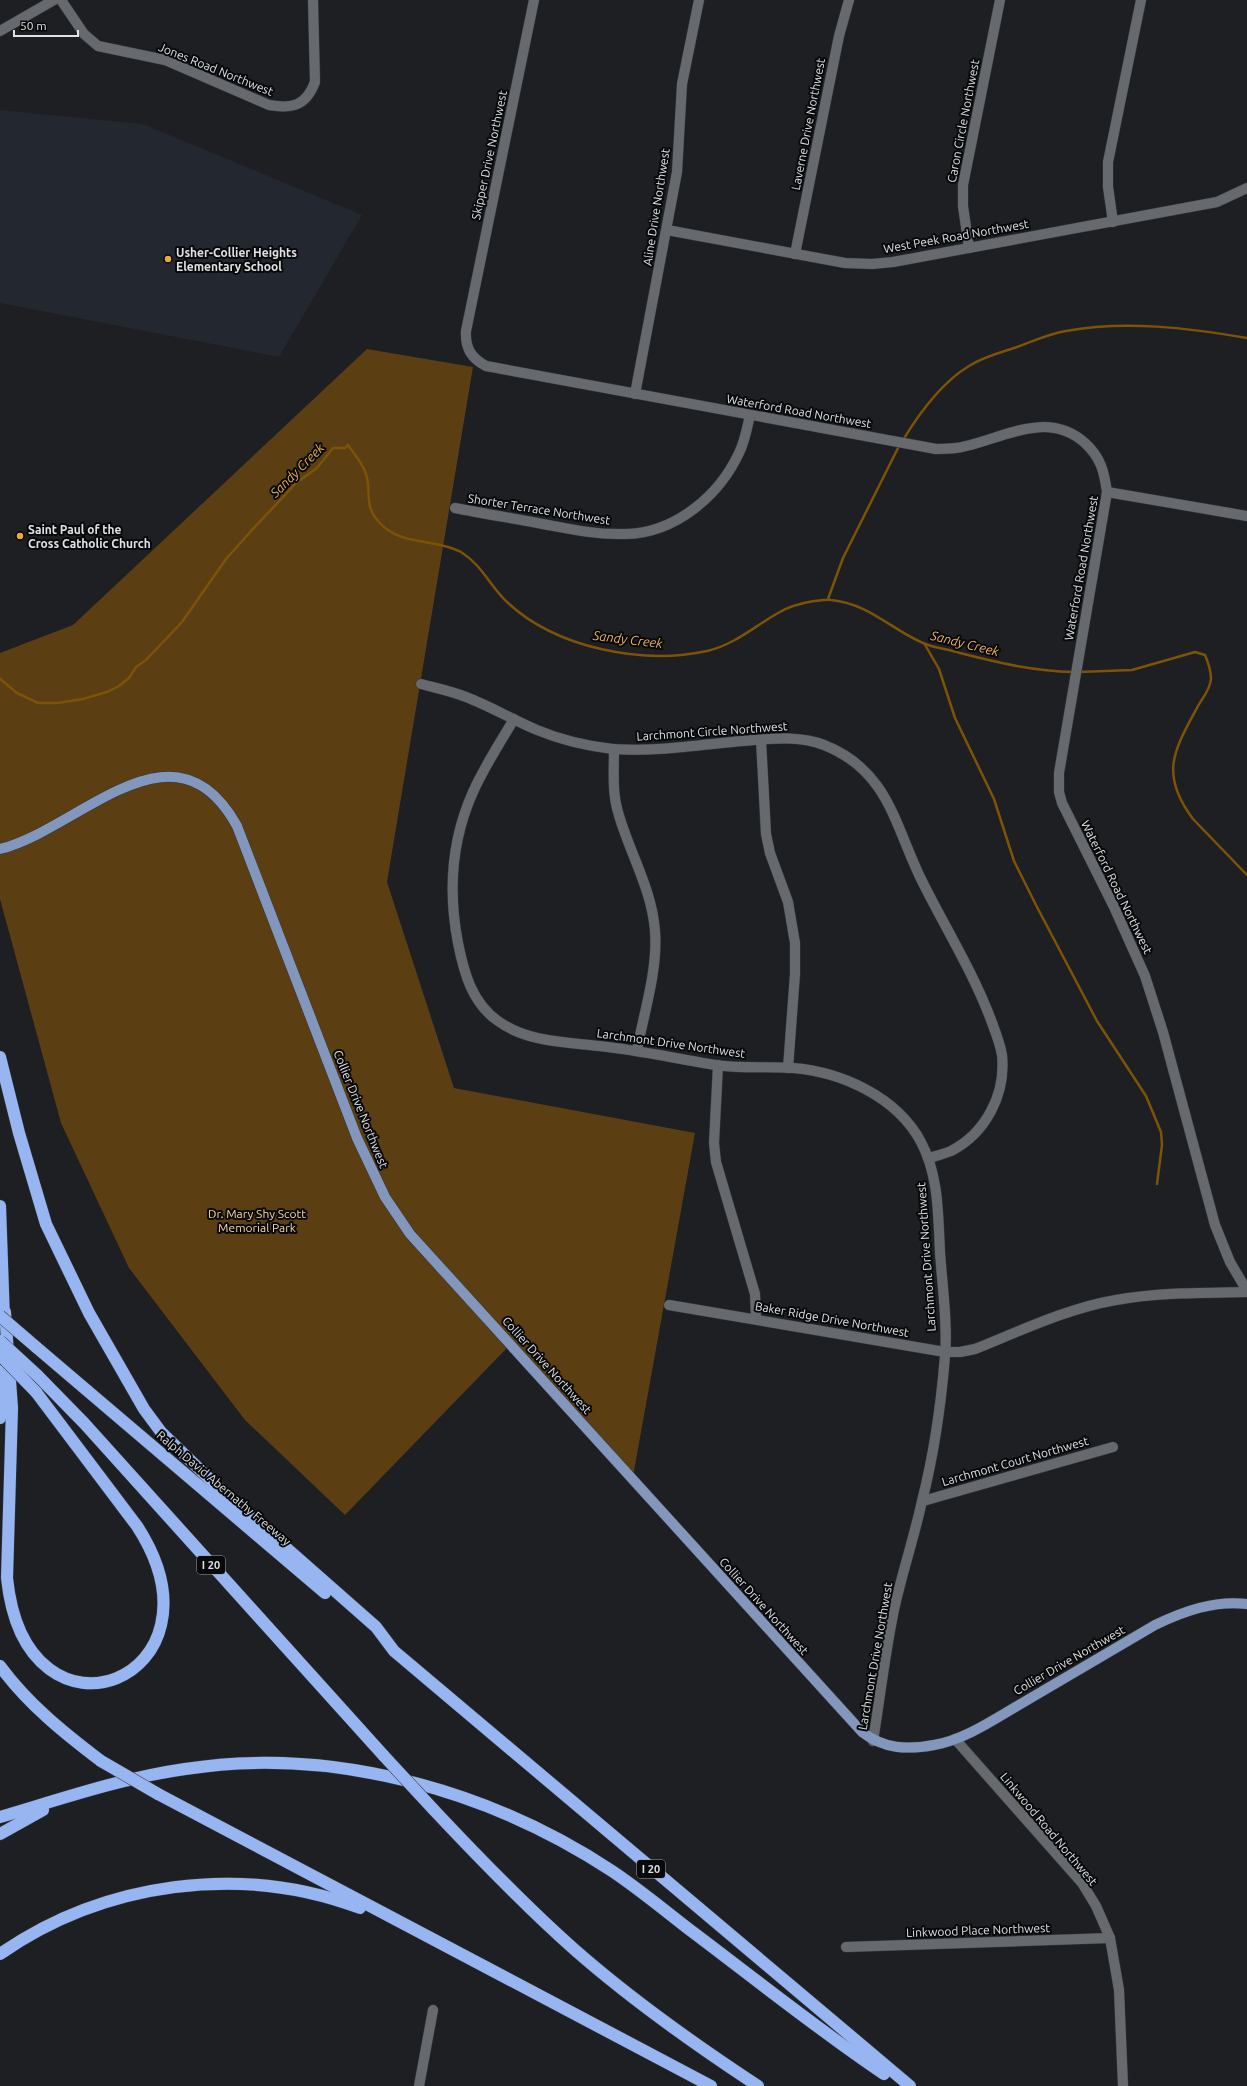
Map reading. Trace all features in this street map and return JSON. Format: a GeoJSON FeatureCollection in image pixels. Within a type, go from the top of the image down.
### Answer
{"type":"FeatureCollection","features":[{"type":"Feature","properties":{"kind":"highway"},"geometry":{"type":"LineString","coordinates":[[0,1057],[19,1133],[46,1224],[89,1313],[144,1409],[161,1432],[180,1451],[225,1494],[376,1628],[394,1650]]}},
{"type":"Feature","properties":{"kind":"highway"},"geometry":{"type":"LineString","coordinates":[[0,1206],[2,1314],[0,1418]]}},
{"type":"Feature","properties":{"kind":"highway"},"geometry":{"type":"LineString","coordinates":[[0,1355],[36,1392],[137,1526],[149,1546],[160,1574],[163,1595],[163,1615],[156,1641],[138,1666],[124,1675],[106,1682],[93,1684],[77,1682],[61,1677],[47,1668],[27,1644],[14,1617],[9,1598],[7,1578],[12,1408],[2,1314]]}},
{"type":"Feature","properties":{"kind":"highway","name":"Ralph David Abernathy Freeway"},"geometry":{"type":"LineString","coordinates":[[2,1314],[36,1347],[394,1650]]}},
{"type":"Feature","properties":{"kind":"highway","name":"I 20"},"geometry":{"type":"LineString","coordinates":[[0,1341],[37,1375],[84,1422],[384,1756],[508,1888],[575,1950],[612,1981],[680,2033],[758,2086]]}},
{"type":"Feature","properties":{"kind":"highway","name":"I 20"},"geometry":{"type":"LineString","coordinates":[[394,1650],[910,2086]]}},
{"type":"Feature","properties":{"kind":"highway"},"geometry":{"type":"LineString","coordinates":[[1,1667],[42,1713],[67,1735],[101,1761],[158,1794],[427,1938],[711,2086]]}},
{"type":"Feature","properties":{"kind":"highway"},"geometry":{"type":"LineString","coordinates":[[0,1817],[134,1779],[186,1769],[239,1764],[274,1764],[340,1769],[382,1776],[429,1788],[484,1806],[549,1834],[614,1872],[844,2046],[902,2086]]}},
{"type":"Feature","properties":{"kind":"highway"},"geometry":{"type":"LineString","coordinates":[[0,1834],[34,1814],[88,1791]]}},
{"type":"Feature","properties":{"kind":"highway"},"geometry":{"type":"LineString","coordinates":[[0,1954],[41,1928],[98,1904],[164,1888],[208,1884],[252,1885],[313,1894],[358,1908],[427,1938]]}},
{"type":"Feature","properties":{"kind":"main road","name":"Collier Drive Northwest"},"geometry":{"type":"LineString","coordinates":[[0,849],[26,841],[119,789],[152,778],[167,776],[180,777],[195,782],[218,798],[227,808],[237,826],[360,1145],[385,1197],[410,1234],[862,1732],[873,1741],[888,1746],[903,1748],[934,1745],[955,1739],[1003,1714],[1155,1625],[1176,1615],[1203,1606],[1232,1602],[1247,1604]]}},
{"type":"Feature","properties":{"kind":"street"},"geometry":{"type":"LineString","coordinates":[[0,31],[54,0]]}},
{"type":"Feature","properties":{"kind":"street","name":"Jones Road Northwest"},"geometry":{"type":"LineString","coordinates":[[61,0],[84,34],[98,46],[164,60],[269,105],[284,108],[296,105],[305,100],[311,92],[315,82],[313,0]]}},
{"type":"Feature","properties":{"kind":"street","name":"Skipper Drive Northwest"},"geometry":{"type":"LineString","coordinates":[[469,315],[534,0]]}},
{"type":"Feature","properties":{"kind":"street","name":"Aline Drive Northwest"},"geometry":{"type":"LineString","coordinates":[[635,394],[677,172],[682,84],[699,0]]}},
{"type":"Feature","properties":{"kind":"street","name":"Laverne Drive Northwest"},"geometry":{"type":"LineString","coordinates":[[795,254],[839,36],[848,0]]}},
{"type":"Feature","properties":{"kind":"street","name":"Caron Circle Northwest"},"geometry":{"type":"LineString","coordinates":[[969,248],[963,206],[963,185],[1000,0]]}},
{"type":"Feature","properties":{"kind":"street"},"geometry":{"type":"LineString","coordinates":[[1113,222],[1108,187],[1108,162],[1140,0]]}},
{"type":"Feature","properties":{"kind":"street","name":"West Peek Road Northwest"},"geometry":{"type":"LineString","coordinates":[[667,230],[844,263],[872,264],[969,248],[1217,202],[1247,188]]}},
{"type":"Feature","properties":{"kind":"street","name":"Waterford Road Northwest"},"geometry":{"type":"LineString","coordinates":[[469,315],[465,340],[467,348],[478,362],[486,366],[936,449],[967,446],[1005,433],[1028,428],[1057,429],[1078,437],[1094,452],[1104,470],[1107,492],[1059,773],[1059,792],[1062,803],[1114,907],[1145,976],[1163,1032],[1215,1225],[1230,1262],[1247,1291]]}},
{"type":"Feature","properties":{"kind":"street","name":"Shorter Terrace Northwest"},"geometry":{"type":"LineString","coordinates":[[455,508],[599,535],[628,534],[654,529],[674,521],[690,512],[718,486],[740,452],[750,415]]}},
{"type":"Feature","properties":{"kind":"street"},"geometry":{"type":"LineString","coordinates":[[1107,492],[1247,516]]}},
{"type":"Feature","properties":{"kind":"street","name":"Larchmont Circle Northwest"},"geometry":{"type":"LineString","coordinates":[[421,684],[466,697],[562,739],[614,749],[653,749],[794,738],[824,745],[851,759],[874,780],[889,804],[922,882],[966,961],[984,1001],[1002,1055],[1002,1077],[997,1099],[986,1120],[970,1138],[950,1151],[929,1158]]}},
{"type":"Feature","properties":{"kind":"street","name":"Larchmont Drive Northwest"},"geometry":{"type":"LineString","coordinates":[[514,719],[473,791],[461,824],[454,855],[452,880],[453,918],[462,967],[469,985],[480,1004],[496,1020],[524,1034],[541,1039],[637,1050],[718,1065],[746,1068],[788,1068],[810,1070],[830,1075],[881,1098],[896,1110],[910,1124],[929,1158],[936,1191],[945,1352],[936,1438],[923,1501],[893,1614],[873,1741]]}},
{"type":"Feature","properties":{"kind":"street"},"geometry":{"type":"LineString","coordinates":[[761,740],[766,834],[770,853],[788,902],[795,943],[796,974],[788,1068]]}},
{"type":"Feature","properties":{"kind":"street"},"geometry":{"type":"LineString","coordinates":[[614,749],[614,782],[618,812],[644,883],[655,930],[652,972],[637,1050]]}},
{"type":"Feature","properties":{"kind":"street"},"geometry":{"type":"LineString","coordinates":[[718,1065],[714,1143],[716,1162],[755,1294],[756,1319]]}},
{"type":"Feature","properties":{"kind":"street","name":"Baker Ridge Drive Northwest"},"geometry":{"type":"LineString","coordinates":[[668,1305],[945,1352],[960,1352],[975,1349],[1062,1315],[1115,1300],[1170,1293],[1247,1291]]}},
{"type":"Feature","properties":{"kind":"street","name":"Larchmont Court Northwest"},"geometry":{"type":"LineString","coordinates":[[923,1501],[1114,1447]]}},
{"type":"Feature","properties":{"kind":"street","name":"Linkwood Road Northwest"},"geometry":{"type":"LineString","coordinates":[[955,1739],[1082,1884],[1096,1906],[1110,1938],[1119,1990],[1123,2086]]}},
{"type":"Feature","properties":{"kind":"street","name":"Linkwood Place Northwest"},"geometry":{"type":"LineString","coordinates":[[846,1948],[1110,1938]]}},
{"type":"Feature","properties":{"kind":"street"},"geometry":{"type":"LineString","coordinates":[[419,2086],[433,2010]]}},
{"type":"Feature","properties":{"kind":"shaded area","name":"Usher-Collier Heights Elementary School"},"geometry":{"type":"Polygon","coordinates":[[[0,110],[143,124],[362,215],[279,357],[0,303],[0,110]]]}},
{"type":"Feature","properties":{"kind":"green space","name":"Dr. Mary Shy Scott Memorial Park"},"geometry":{"type":"Polygon","coordinates":[[[367,349],[473,367],[387,882],[454,1088],[695,1133],[632,1482],[507,1348],[345,1515],[245,1420],[129,1268],[61,1123],[0,899],[0,653],[73,625],[367,349]]]}},
{"type":"Feature","properties":{"kind":"waterway"},"geometry":{"type":"LineString","coordinates":[[903,440],[932,399],[959,373],[985,358],[1053,334],[1088,328],[1134,326],[1180,328],[1247,338]]}},
{"type":"Feature","properties":{"kind":"waterway"},"geometry":{"type":"LineString","coordinates":[[828,599],[843,558],[900,444]]}},
{"type":"Feature","properties":{"kind":"waterway","name":"Sandy Creek"},"geometry":{"type":"LineString","coordinates":[[0,679],[17,693],[38,703],[57,703],[83,699],[107,692],[119,686],[129,678],[136,667],[146,660],[182,622],[226,559],[296,483],[317,468],[333,448],[345,448],[348,445],[365,470],[368,481],[369,504],[371,510],[374,516],[387,530],[407,538],[440,545],[461,552],[475,563],[501,596],[527,618],[550,631],[575,641],[601,649],[628,654],[655,656],[682,655],[707,651],[735,640],[787,608],[814,601],[829,600],[845,602],[857,606],[911,637],[932,646],[1016,666],[1073,672]]}},
{"type":"Feature","properties":{"kind":"waterway"},"geometry":{"type":"LineString","coordinates":[[924,643],[939,669],[955,718],[994,799],[1014,861],[1097,1021],[1146,1096],[1161,1132],[1162,1145],[1157,1184]]}},
{"type":"Feature","properties":{"kind":"waterway","name":"Sandy Creek"},"geometry":{"type":"LineString","coordinates":[[1078,672],[1132,670],[1195,652],[1205,655],[1210,670],[1210,683],[1208,690],[1182,736],[1177,749],[1173,775],[1176,789],[1182,803],[1193,819],[1247,875]]}},
{"type":"Feature","properties":{"kind":"place","name":"Usher-Collier Heights Elementary School"},"geometry":{"type":"Point","coordinates":[168,259]}},
{"type":"Feature","properties":{"kind":"place","name":"Saint Paul of the Cross Catholic Church"},"geometry":{"type":"Point","coordinates":[20,536]}}]}
